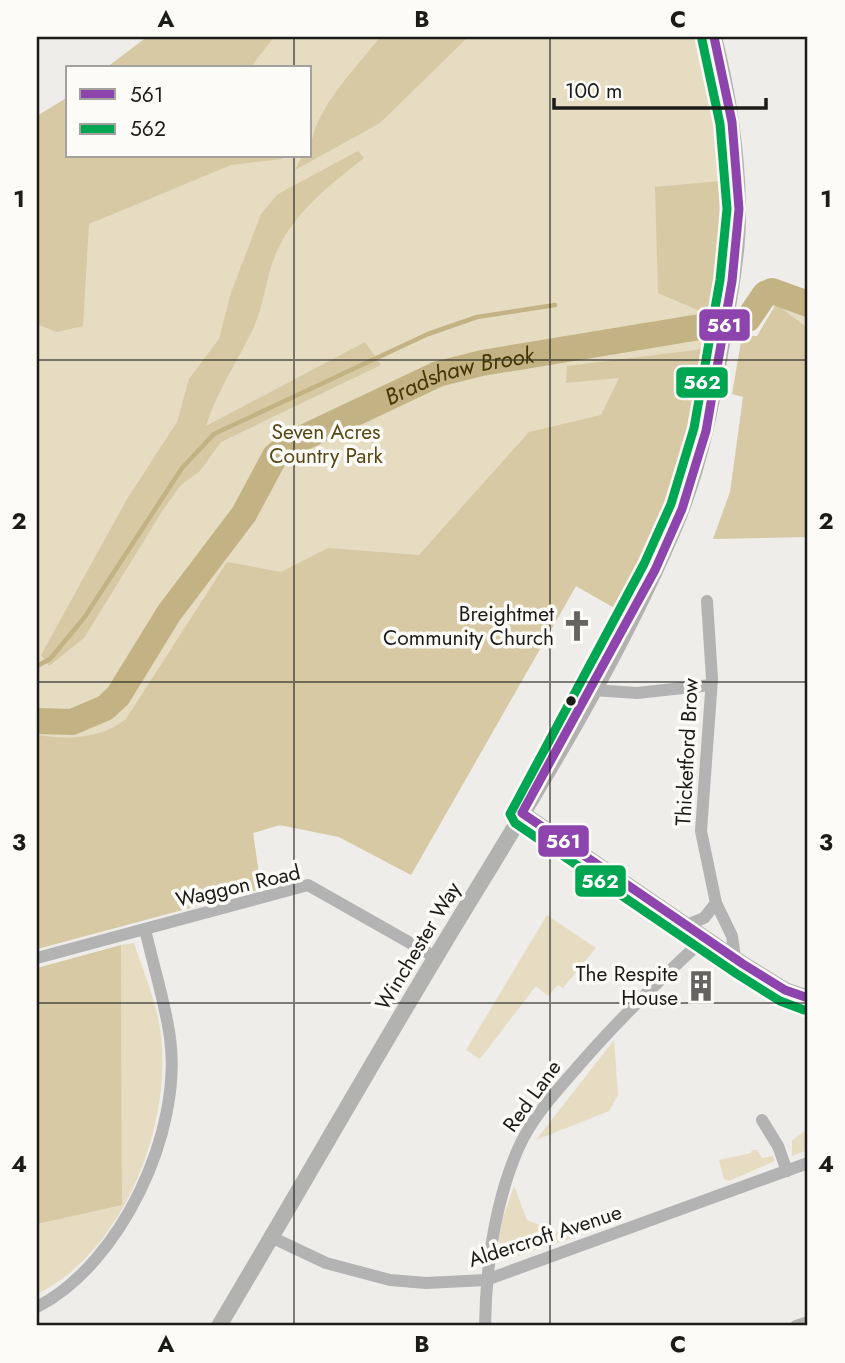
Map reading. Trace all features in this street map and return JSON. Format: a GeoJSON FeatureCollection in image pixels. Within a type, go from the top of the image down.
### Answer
{"type":"FeatureCollection","features":[{"type":"Feature","properties":{"kind":"street","name":"Winchester Way"},"geometry":{"type":"LineString","coordinates":[[219,1326],[593,690],[673,532],[701,452],[734,269],[739,209],[726,83],[714,37]]}},
{"type":"Feature","properties":{"kind":"street","name":"Thicketford Brow"},"geometry":{"type":"LineString","coordinates":[[707,601],[711,685],[701,831],[716,903],[732,936],[735,958]]}},
{"type":"Feature","properties":{"kind":"street"},"geometry":{"type":"LineString","coordinates":[[593,690],[638,693],[711,685]]}},
{"type":"Feature","properties":{"kind":"street"},"geometry":{"type":"LineString","coordinates":[[522,813],[735,958],[785,990],[808,998]]}},
{"type":"Feature","properties":{"kind":"street","name":"Waggon Road"},"geometry":{"type":"LineString","coordinates":[[37,958],[308,885],[435,957]]}},
{"type":"Feature","properties":{"kind":"street"},"geometry":{"type":"LineString","coordinates":[[687,925],[704,918],[716,903]]}},
{"type":"Feature","properties":{"kind":"street"},"geometry":{"type":"LineString","coordinates":[[37,1307],[88,1270],[114,1235],[140,1190],[160,1140],[169,1092],[170,1040],[145,929]]}},
{"type":"Feature","properties":{"kind":"street","name":"Red Lane"},"geometry":{"type":"LineString","coordinates":[[485,1326],[486,1280],[503,1191],[519,1146],[546,1103],[612,1025],[706,937]]}},
{"type":"Feature","properties":{"kind":"street"},"geometry":{"type":"LineString","coordinates":[[762,1120],[778,1146],[786,1171]]}},
{"type":"Feature","properties":{"kind":"street","name":"Aldercroft Avenue"},"geometry":{"type":"LineString","coordinates":[[271,1237],[326,1264],[356,1273],[426,1283],[486,1280],[808,1163]]}},
{"type":"Feature","properties":{"kind":"street"},"geometry":{"type":"LineString","coordinates":[[796,1326],[808,1322]]}},
{"type":"Feature","properties":{"kind":"green space","name":"Seven Acres Country Park"},"geometry":{"type":"Polygon","coordinates":[[[147,37],[699,37],[712,98],[720,181],[719,238],[714,289],[684,470],[655,541],[618,610],[576,586],[411,875],[339,837],[279,825],[253,833],[261,889],[37,949],[37,116],[66,98],[66,158],[312,158],[312,66],[109,66],[147,37]]]}},
{"type":"Feature","properties":{"kind":"green space"},"geometry":{"type":"Polygon","coordinates":[[[776,304],[808,311],[808,328],[776,304]]]}},
{"type":"Feature","properties":{"kind":"green space"},"geometry":{"type":"Polygon","coordinates":[[[547,915],[596,948],[563,988],[558,985],[548,996],[536,986],[480,1059],[466,1050],[547,915]]]}},
{"type":"Feature","properties":{"kind":"green space"},"geometry":{"type":"Polygon","coordinates":[[[134,943],[161,1033],[162,1081],[157,1117],[133,1188],[115,1221],[92,1251],[66,1276],[37,1294],[37,1224],[122,1204],[121,945],[134,943]]]}},
{"type":"Feature","properties":{"kind":"green space"},"geometry":{"type":"Polygon","coordinates":[[[614,1040],[618,1095],[609,1111],[536,1140],[614,1040]]]}},
{"type":"Feature","properties":{"kind":"green space"},"geometry":{"type":"Polygon","coordinates":[[[808,1129],[808,1150],[792,1156],[792,1140],[808,1129]]]}},
{"type":"Feature","properties":{"kind":"green space"},"geometry":{"type":"Polygon","coordinates":[[[752,1150],[757,1150],[762,1158],[773,1156],[775,1161],[729,1181],[724,1179],[719,1160],[751,1153],[752,1150]]]}},
{"type":"Feature","properties":{"kind":"green space"},"geometry":{"type":"Polygon","coordinates":[[[514,1186],[527,1220],[572,1238],[505,1260],[499,1244],[500,1234],[514,1186]]]}},
{"type":"Feature","properties":{"kind":"shaded area"},"geometry":{"type":"Polygon","coordinates":[[[147,37],[274,37],[252,66],[109,66],[147,37]]]}},
{"type":"Feature","properties":{"kind":"shaded area"},"geometry":{"type":"Polygon","coordinates":[[[380,37],[468,37],[380,123],[295,170],[301,158],[312,158],[312,140],[317,123],[347,78],[380,37]]]}},
{"type":"Feature","properties":{"kind":"shaded area"},"geometry":{"type":"Polygon","coordinates":[[[66,98],[66,158],[283,159],[231,165],[89,224],[83,326],[56,332],[37,324],[37,116],[66,98]]]}},
{"type":"Feature","properties":{"kind":"shaded area"},"geometry":{"type":"Polygon","coordinates":[[[358,151],[364,158],[309,205],[278,249],[256,322],[221,389],[206,426],[365,342],[381,365],[221,442],[200,471],[181,485],[163,510],[84,638],[49,666],[41,655],[127,499],[177,422],[189,379],[219,339],[231,293],[261,214],[278,194],[358,151]]]}},
{"type":"Feature","properties":{"kind":"shaded area"},"geometry":{"type":"Polygon","coordinates":[[[720,181],[719,238],[709,315],[658,293],[655,187],[720,181]]]}},
{"type":"Feature","properties":{"kind":"shaded area"},"geometry":{"type":"Polygon","coordinates":[[[776,304],[808,328],[808,537],[713,539],[730,492],[743,397],[732,394],[742,336],[757,336],[776,304]]]}},
{"type":"Feature","properties":{"kind":"shaded area"},"geometry":{"type":"Polygon","coordinates":[[[703,349],[684,470],[655,541],[618,610],[576,586],[411,875],[339,837],[280,825],[253,833],[261,889],[37,949],[37,735],[60,737],[95,734],[126,719],[227,562],[281,572],[328,548],[419,555],[529,432],[601,415],[619,378],[566,383],[567,366],[703,349]]]}},
{"type":"Feature","properties":{"kind":"shaded area"},"geometry":{"type":"Polygon","coordinates":[[[121,945],[122,1205],[37,1224],[37,968],[121,945]]]}},
{"type":"Feature","properties":{"kind":"waterway","name":"Bradshaw Brook"},"geometry":{"type":"LineString","coordinates":[[37,721],[72,722],[105,708],[118,696],[169,613],[244,514],[275,456],[290,444],[438,374],[482,363],[748,319],[765,294],[772,291],[808,304]]}},
{"type":"Feature","properties":{"kind":"waterway"},"geometry":{"type":"LineString","coordinates":[[37,666],[50,659],[84,618],[182,468],[214,434],[428,334],[477,317],[555,305]]}},
{"type":"Feature","properties":{"kind":"transit line","name":"561"},"geometry":{"type":"LineString","coordinates":[[714,37],[732,122],[739,209],[732,281],[706,431],[682,509],[655,570],[522,813],[743,964],[785,990],[808,998]]}},
{"type":"Feature","properties":{"kind":"transit line","name":"562"},"geometry":{"type":"LineString","coordinates":[[702,40],[720,124],[727,209],[720,280],[694,428],[671,504],[644,564],[510,814],[515,823],[737,974],[780,1001],[804,1010]]}},
{"type":"Feature","properties":{"kind":"place","name":"Breightmet Community Church"},"geometry":{"type":"Point","coordinates":[577,626]}},
{"type":"Feature","properties":{"kind":"place","name":"The Respite House"},"geometry":{"type":"Point","coordinates":[701,986]}}]}
